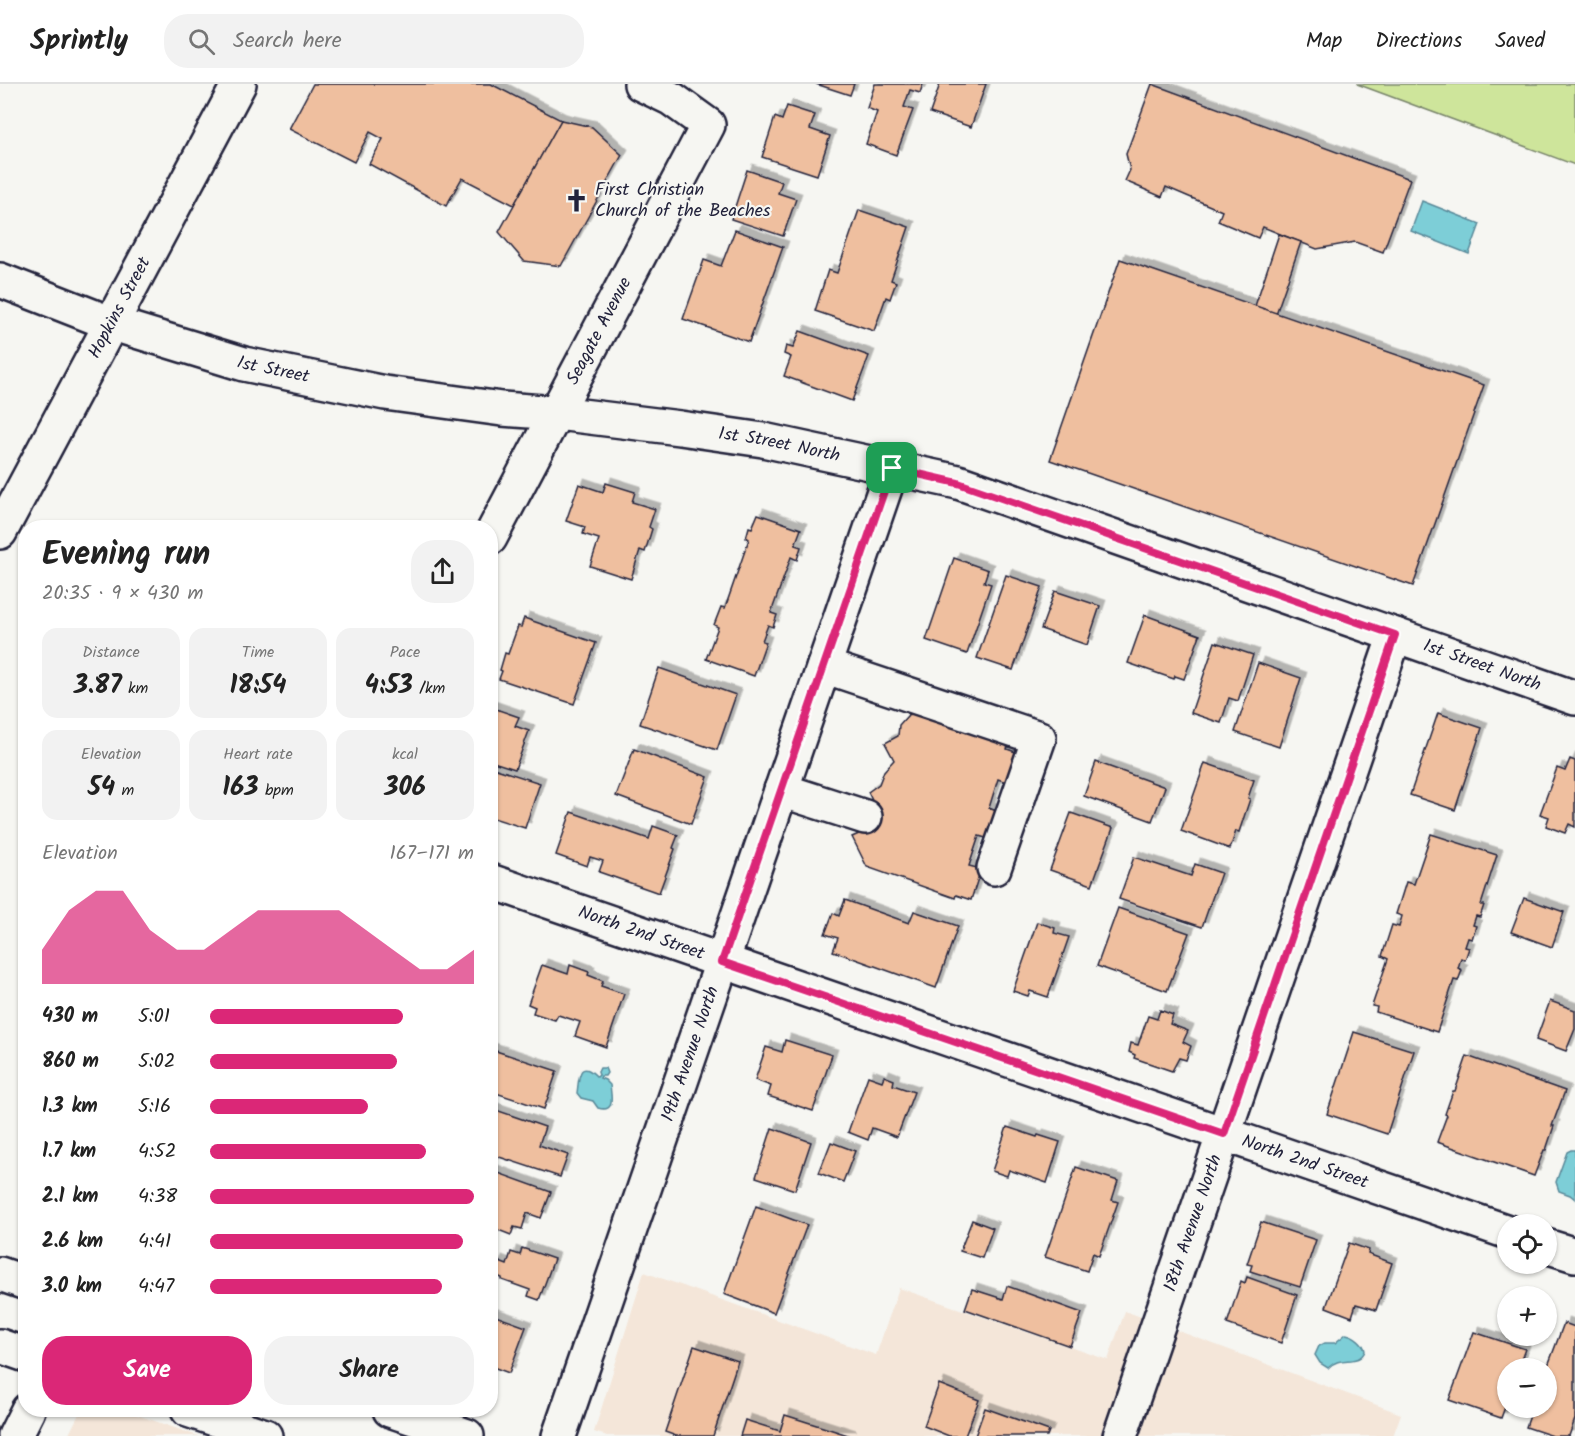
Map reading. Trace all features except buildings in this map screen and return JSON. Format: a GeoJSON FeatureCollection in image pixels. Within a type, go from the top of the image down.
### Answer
{"type":"FeatureCollection","features":[{"type":"Feature","properties":{"kind":"street","name":"Hopkins Street"},"geometry":{"type":"LineString","coordinates":[[0,532],[239,84]]}},
{"type":"Feature","properties":{"kind":"street","name":"Seagate Avenue"},"geometry":{"type":"LineString","coordinates":[[498,523],[708,125],[672,99],[641,84]]}},
{"type":"Feature","properties":{"kind":"street","name":"1st Street"},"geometry":{"type":"LineString","coordinates":[[0,280],[110,323],[244,364],[385,393],[502,409],[556,413]]}},
{"type":"Feature","properties":{"kind":"street","name":"1st Street North"},"geometry":{"type":"LineString","coordinates":[[556,413],[763,440],[958,483],[1575,698]]}},
{"type":"Feature","properties":{"kind":"street","name":"19th Avenue North"},"geometry":{"type":"LineString","coordinates":[[559,1436],[892,468]]}},
{"type":"Feature","properties":{"kind":"street","name":"18th Avenue North"},"geometry":{"type":"LineString","coordinates":[[1120,1436],[1395,635]]}},
{"type":"Feature","properties":{"kind":"street"},"geometry":{"type":"LineString","coordinates":[[824,666],[1039,738],[994,868]]}},
{"type":"Feature","properties":{"kind":"street"},"geometry":{"type":"LineString","coordinates":[[781,790],[865,817]]}},
{"type":"Feature","properties":{"kind":"street","name":"North 2nd Street"},"geometry":{"type":"LineString","coordinates":[[498,884],[1497,1228]]}},
{"type":"Feature","properties":{"kind":"street"},"geometry":{"type":"LineString","coordinates":[[1557,1249],[1575,1255]]}},
{"type":"Feature","properties":{"kind":"street"},"geometry":{"type":"LineString","coordinates":[[0,1274],[18,1280]]}},
{"type":"Feature","properties":{"kind":"street"},"geometry":{"type":"LineString","coordinates":[[0,1346],[18,1352]]}},
{"type":"Feature","properties":{"kind":"street"},"geometry":{"type":"LineString","coordinates":[[15,1436],[24,1417]]}},
{"type":"Feature","properties":{"kind":"street"},"geometry":{"type":"LineString","coordinates":[[209,1417],[265,1436]]}},
{"type":"Feature","properties":{"kind":"street"},"geometry":{"type":"LineString","coordinates":[[411,1417],[467,1436]]}},
{"type":"Feature","properties":{"kind":"shaded area"},"geometry":{"type":"Polygon","coordinates":[[[644,1272],[876,1355],[899,1288],[1108,1360],[1125,1311],[1401,1414],[1393,1436],[607,1436],[594,1432],[644,1272]]]}},
{"type":"Feature","properties":{"kind":"shaded area"},"geometry":{"type":"Polygon","coordinates":[[[78,1417],[143,1417],[198,1436],[68,1436],[78,1417]]]}},
{"type":"Feature","properties":{"kind":"green space"},"geometry":{"type":"Polygon","coordinates":[[[1357,84],[1575,84],[1575,165],[1357,84]]]}},
{"type":"Feature","properties":{"kind":"water"},"geometry":{"type":"Polygon","coordinates":[[[1422,201],[1480,224],[1469,254],[1411,231],[1422,201]]]}},
{"type":"Feature","properties":{"kind":"water"},"geometry":{"type":"Polygon","coordinates":[[[600,1068],[605,1068],[607,1073],[600,1078],[610,1085],[611,1094],[610,1106],[604,1109],[598,1108],[593,1101],[581,1098],[577,1093],[579,1077],[583,1070],[591,1071],[597,1077],[600,1068]]]}},
{"type":"Feature","properties":{"kind":"water"},"geometry":{"type":"Polygon","coordinates":[[[1575,1150],[1575,1199],[1559,1191],[1556,1182],[1567,1152],[1575,1150]]]}},
{"type":"Feature","properties":{"kind":"water"},"geometry":{"type":"Polygon","coordinates":[[[1346,1334],[1361,1342],[1365,1351],[1362,1356],[1354,1360],[1338,1362],[1328,1368],[1320,1363],[1315,1355],[1319,1346],[1325,1343],[1335,1343],[1346,1334]]]}},
{"type":"Feature","properties":{"kind":"place","name":"First Christian Church of the Beaches"},"geometry":{"type":"Point","coordinates":[577,200]}},
{"type":"Feature","properties":{"kind":"route"},"geometry":{"type":"LineString","coordinates":[[892,468],[958,483],[1395,635],[1224,1134],[722,962],[892,468]]}}]}
